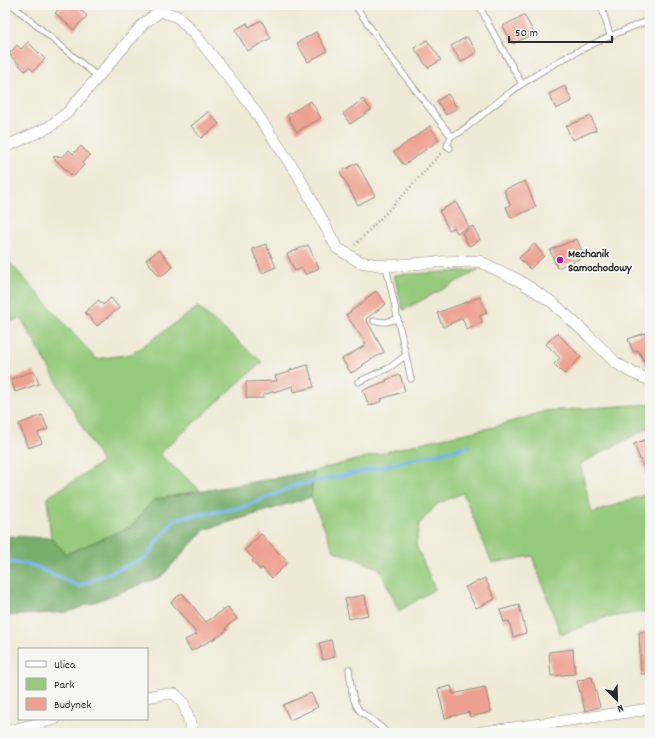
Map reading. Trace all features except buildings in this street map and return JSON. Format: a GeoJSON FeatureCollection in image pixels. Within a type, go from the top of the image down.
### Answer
{"type":"FeatureCollection","features":[{"type":"Feature","properties":{"kind":"street"},"geometry":{"type":"LineString","coordinates":[[5,147],[49,127],[68,112],[144,23],[163,8],[178,17],[197,37],[248,101],[298,175],[337,248],[360,262],[386,266],[437,262],[478,261],[520,281],[553,303],[616,363],[633,373],[650,380]]}},
{"type":"Feature","properties":{"kind":"street"},"geometry":{"type":"LineString","coordinates":[[148,697],[162,694],[175,694],[183,702],[193,733]]}},
{"type":"Feature","properties":{"kind":"street"},"geometry":{"type":"LineString","coordinates":[[476,733],[650,709]]}},
{"type":"Feature","properties":{"kind":"street"},"geometry":{"type":"LineString","coordinates":[[5,732],[51,720]]}},
{"type":"Feature","properties":{"kind":"lane"},"geometry":{"type":"LineString","coordinates":[[12,5],[98,77]]}},
{"type":"Feature","properties":{"kind":"lane"},"geometry":{"type":"LineString","coordinates":[[354,5],[391,58],[451,136],[449,147]]}},
{"type":"Feature","properties":{"kind":"lane"},"geometry":{"type":"LineString","coordinates":[[479,5],[522,84]]}},
{"type":"Feature","properties":{"kind":"lane"},"geometry":{"type":"LineString","coordinates":[[601,5],[610,35]]}},
{"type":"Feature","properties":{"kind":"lane"},"geometry":{"type":"LineString","coordinates":[[451,136],[459,133],[522,84],[571,54],[610,35],[650,20]]}},
{"type":"Feature","properties":{"kind":"lane"},"geometry":{"type":"LineString","coordinates":[[386,266],[411,379]]}},
{"type":"Feature","properties":{"kind":"lane"},"geometry":{"type":"LineString","coordinates":[[374,321],[386,322],[397,319]]}},
{"type":"Feature","properties":{"kind":"lane"},"geometry":{"type":"LineString","coordinates":[[358,382],[389,368],[405,356]]}},
{"type":"Feature","properties":{"kind":"lane"},"geometry":{"type":"LineString","coordinates":[[349,669],[354,700],[357,706],[361,712],[388,733]]}},
{"type":"Feature","properties":{"kind":"path"},"geometry":{"type":"LineString","coordinates":[[346,254],[449,147]]}},
{"type":"Feature","properties":{"kind":"green space"},"geometry":{"type":"Polygon","coordinates":[[[5,257],[96,359],[132,354],[198,307],[262,362],[159,454],[200,490],[154,500],[132,526],[66,554],[51,538],[47,498],[102,462],[21,318],[5,323],[5,257]]]}},
{"type":"Feature","properties":{"kind":"green space"},"geometry":{"type":"Polygon","coordinates":[[[479,270],[403,310],[394,275],[479,270]]]}},
{"type":"Feature","properties":{"kind":"green space"},"geometry":{"type":"Polygon","coordinates":[[[650,404],[650,427],[580,464],[592,513],[650,493],[650,611],[603,618],[561,635],[532,556],[492,563],[463,493],[437,504],[419,524],[416,545],[435,589],[399,611],[379,568],[334,551],[311,497],[314,471],[424,442],[494,427],[545,411],[650,404]]]}},
{"type":"Feature","properties":{"kind":"green space"},"geometry":{"type":"Polygon","coordinates":[[[314,471],[311,497],[204,530],[161,577],[68,612],[5,616],[5,536],[51,538],[66,554],[132,526],[153,500],[314,471]]]}},
{"type":"Feature","properties":{"kind":"waterway"},"geometry":{"type":"LineString","coordinates":[[5,562],[29,564],[79,586],[145,558],[175,519],[244,507],[294,486],[469,446]]}},
{"type":"Feature","properties":{"kind":"place","name":"Mechanik Samochodowy"},"geometry":{"type":"Point","coordinates":[560,260]}}]}
